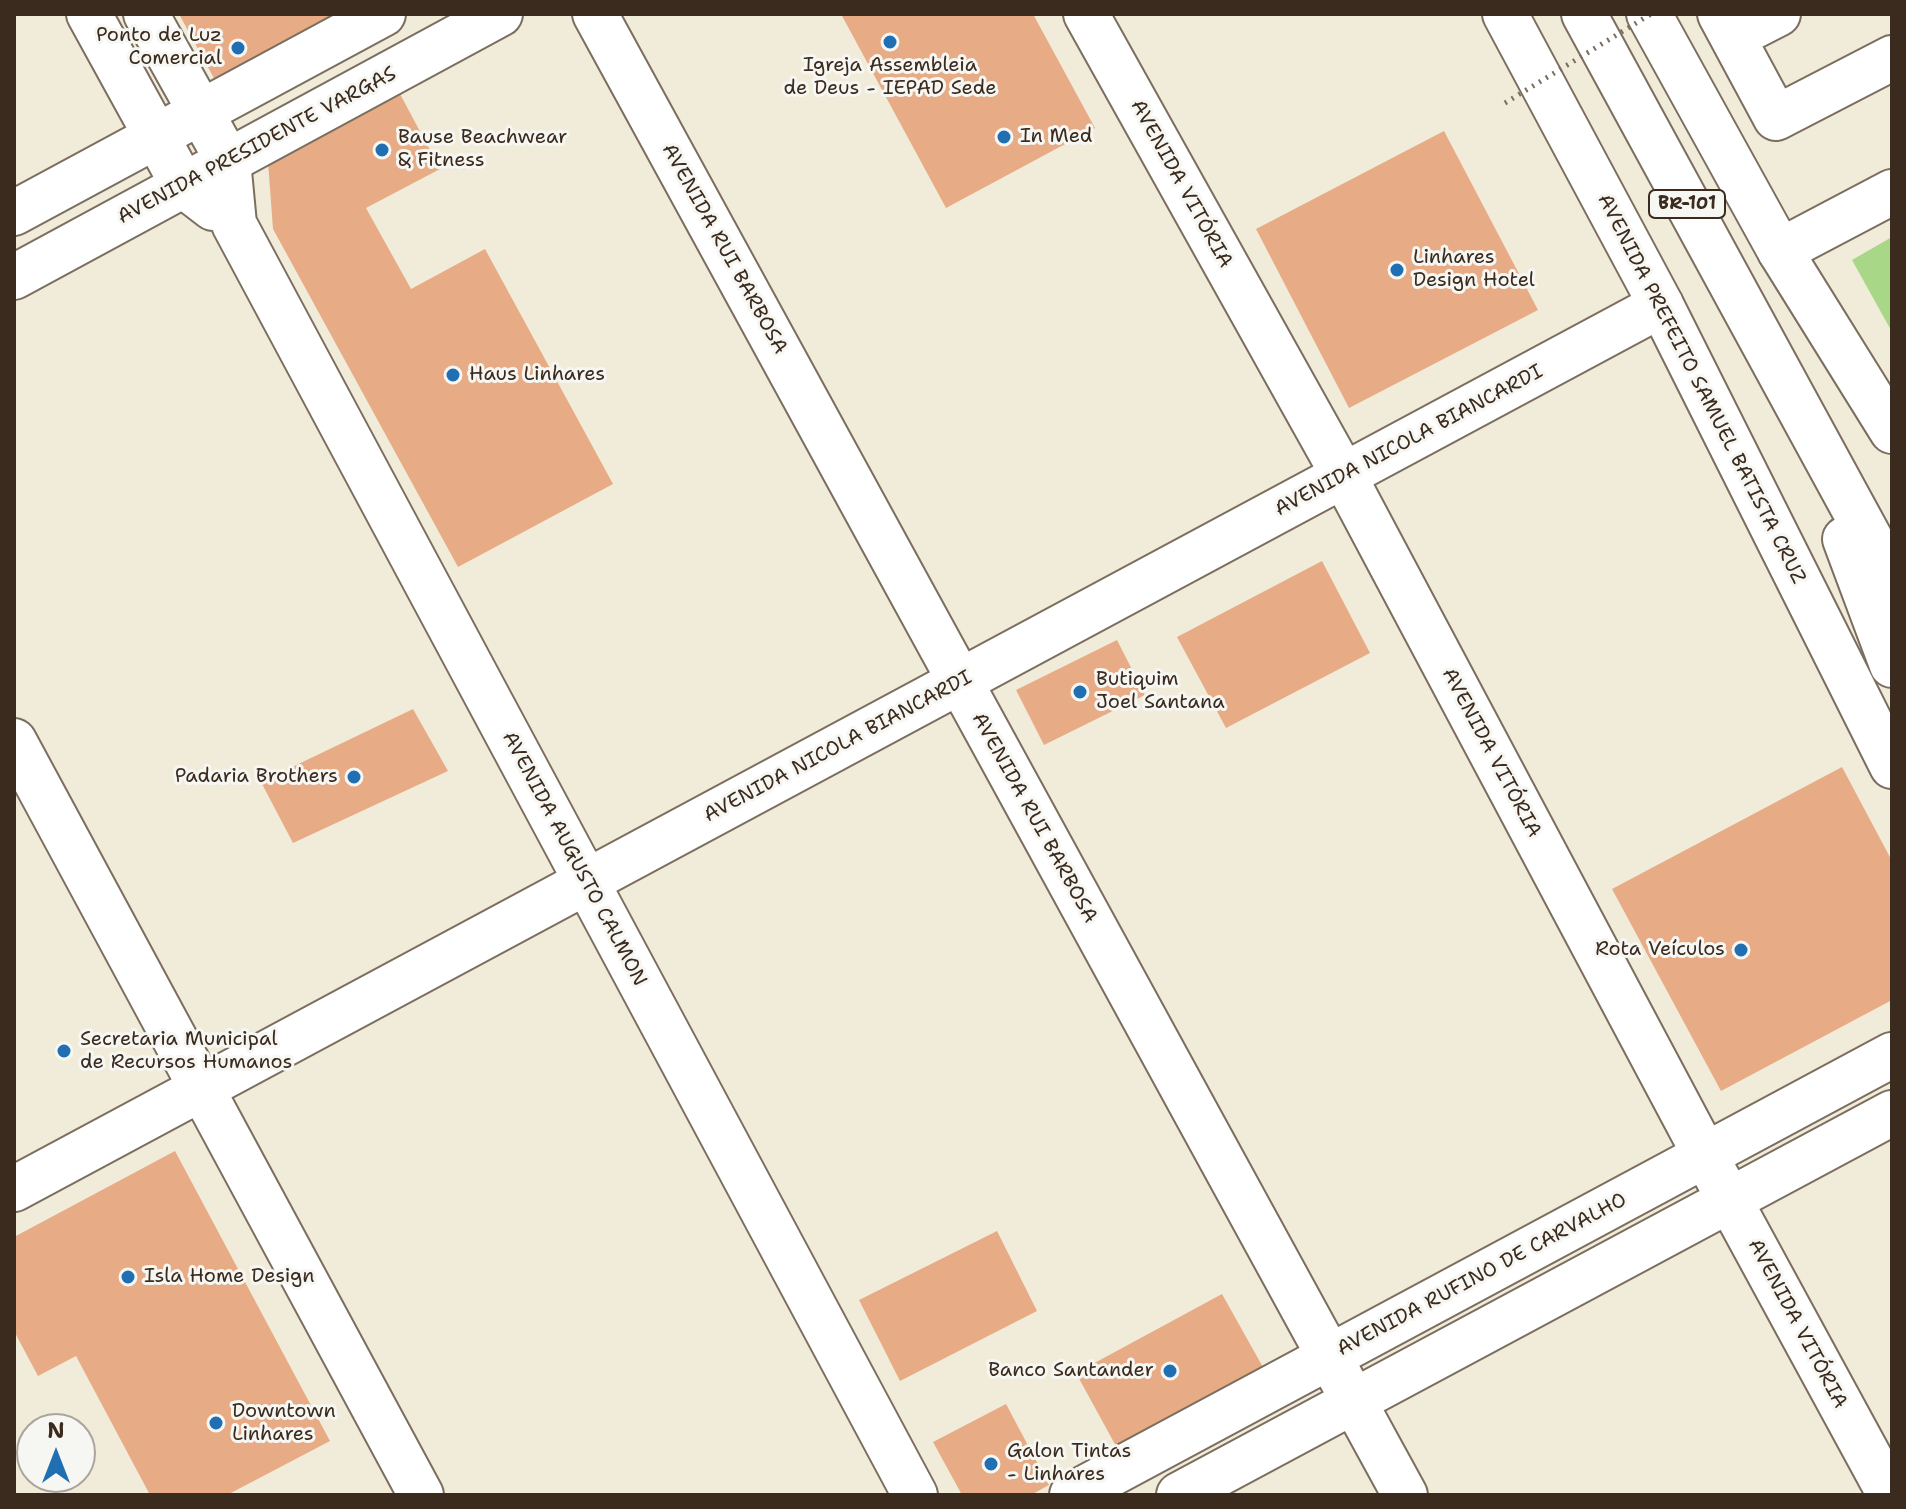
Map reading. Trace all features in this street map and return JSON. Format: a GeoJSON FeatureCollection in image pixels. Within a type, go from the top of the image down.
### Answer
{"type":"FeatureCollection","features":[{"type":"Feature","properties":{"kind":"main road"},"geometry":{"type":"LineString","coordinates":[[89,14],[183,185]]}},
{"type":"Feature","properties":{"kind":"main road","name":"AVENIDA AUGUSTO CALMON"},"geometry":{"type":"LineString","coordinates":[[146,14],[228,161],[234,224],[915,1495]]}},
{"type":"Feature","properties":{"kind":"main road"},"geometry":{"type":"LineString","coordinates":[[14,213],[383,14]]}},
{"type":"Feature","properties":{"kind":"main road","name":"AVENIDA PRESIDENTE VARGAS"},"geometry":{"type":"LineString","coordinates":[[14,277],[500,14]]}},
{"type":"Feature","properties":{"kind":"main road","name":"AVENIDA RUI BARBOSA"},"geometry":{"type":"LineString","coordinates":[[595,14],[1405,1495]]}},
{"type":"Feature","properties":{"kind":"main road","name":"AVENIDA VITÓRIA"},"geometry":{"type":"LineString","coordinates":[[1086,14],[1344,476],[1705,1155],[1890,1495]]}},
{"type":"Feature","properties":{"kind":"main road","name":"AVENIDA PREFEITO SAMUEL BATISTA CRUZ"},"geometry":{"type":"LineString","coordinates":[[1505,14],[1661,305],[1892,766]]}},
{"type":"Feature","properties":{"kind":"main road","name":"BR-101"},"geometry":{"type":"LineString","coordinates":[[1584,14],[1892,579]]}},
{"type":"Feature","properties":{"kind":"main road"},"geometry":{"type":"LineString","coordinates":[[1650,14],[1780,251],[1892,431]]}},
{"type":"Feature","properties":{"kind":"main road"},"geometry":{"type":"LineString","coordinates":[[1778,14],[1726,26],[1776,118],[1892,58]]}},
{"type":"Feature","properties":{"kind":"main road","name":"AVENIDA AUGUSTO CALMON"},"geometry":{"type":"LineString","coordinates":[[183,185],[234,224]]}},
{"type":"Feature","properties":{"kind":"main road"},"geometry":{"type":"LineString","coordinates":[[1780,251],[1892,192]]}},
{"type":"Feature","properties":{"kind":"main road","name":"AVENIDA NICOLA BIANCARDI"},"geometry":{"type":"LineString","coordinates":[[14,1189],[1661,305]]}},
{"type":"Feature","properties":{"kind":"main road"},"geometry":{"type":"LineString","coordinates":[[1791,395],[1892,527]]}},
{"type":"Feature","properties":{"kind":"main road"},"geometry":{"type":"LineString","coordinates":[[1791,395],[1892,665]]}},
{"type":"Feature","properties":{"kind":"main road"},"geometry":{"type":"LineString","coordinates":[[14,741],[421,1495]]}},
{"type":"Feature","properties":{"kind":"main road","name":"AVENIDA RUFINO DE CARVALHO"},"geometry":{"type":"LineString","coordinates":[[1072,1495],[1892,1055]]}},
{"type":"Feature","properties":{"kind":"main road"},"geometry":{"type":"LineString","coordinates":[[1179,1495],[1892,1113]]}},
{"type":"Feature","properties":{"kind":"path"},"geometry":{"type":"LineString","coordinates":[[1505,103],[1650,14]]}},
{"type":"Feature","properties":{"kind":"green space"},"geometry":{"type":"Polygon","coordinates":[[[1892,237],[1892,332],[1852,260],[1892,237]]]}},
{"type":"Feature","properties":{"kind":"building","name":"Ponto de Luz Comercial"},"geometry":{"type":"Polygon","coordinates":[[[179,14],[343,14],[216,82],[179,14]]]}},
{"type":"Feature","properties":{"kind":"building"},"geometry":{"type":"Polygon","coordinates":[[[841,14],[1033,14],[1095,128],[946,208],[841,14]]]}},
{"type":"Feature","properties":{"kind":"building"},"geometry":{"type":"Polygon","coordinates":[[[399,92],[440,169],[366,208],[411,289],[485,249],[613,484],[458,567],[273,229],[268,162],[399,92]]]}},
{"type":"Feature","properties":{"kind":"building","name":"Linhares Design Hotel"},"geometry":{"type":"Polygon","coordinates":[[[1444,131],[1538,310],[1349,408],[1256,229],[1444,131]]]}},
{"type":"Feature","properties":{"kind":"building"},"geometry":{"type":"Polygon","coordinates":[[[1322,561],[1370,653],[1226,728],[1177,637],[1322,561]]]}},
{"type":"Feature","properties":{"kind":"building","name":"Butiquim Joel Santana"},"geometry":{"type":"Polygon","coordinates":[[[1117,640],[1145,695],[1044,745],[1016,690],[1117,640]]]}},
{"type":"Feature","properties":{"kind":"building","name":"Padaria Brothers"},"geometry":{"type":"Polygon","coordinates":[[[413,709],[448,771],[293,843],[261,782],[413,709]]]}},
{"type":"Feature","properties":{"kind":"building","name":"Rota Veículos"},"geometry":{"type":"Polygon","coordinates":[[[1842,767],[1892,861],[1892,1000],[1721,1091],[1612,889],[1842,767]]]}},
{"type":"Feature","properties":{"kind":"building","name":"Isla Home Design"},"geometry":{"type":"Polygon","coordinates":[[[175,1151],[330,1441],[227,1495],[150,1495],[76,1356],[38,1376],[14,1331],[14,1237],[175,1151]]]}},
{"type":"Feature","properties":{"kind":"building"},"geometry":{"type":"Polygon","coordinates":[[[997,1231],[1037,1311],[900,1381],[859,1300],[997,1231]]]}},
{"type":"Feature","properties":{"kind":"building","name":"Banco Santander"},"geometry":{"type":"Polygon","coordinates":[[[1222,1294],[1264,1369],[1117,1448],[1076,1373],[1222,1294]]]}},
{"type":"Feature","properties":{"kind":"building","name":"Galon Tintas - Linhares"},"geometry":{"type":"Polygon","coordinates":[[[1006,1404],[1049,1485],[1031,1495],[962,1495],[933,1442],[1006,1404]]]}},
{"type":"Feature","properties":{"kind":"place","name":"Igreja Assembleia de Deus - IEPAD Sede"},"geometry":{"type":"Point","coordinates":[890,42]}},
{"type":"Feature","properties":{"kind":"place","name":"Ponto de Luz Comercial"},"geometry":{"type":"Point","coordinates":[238,48]}},
{"type":"Feature","properties":{"kind":"place","name":"In Med"},"geometry":{"type":"Point","coordinates":[1004,137]}},
{"type":"Feature","properties":{"kind":"place","name":"Bause Beachwear & Fitness"},"geometry":{"type":"Point","coordinates":[382,150]}},
{"type":"Feature","properties":{"kind":"place","name":"Linhares Design Hotel"},"geometry":{"type":"Point","coordinates":[1397,270]}},
{"type":"Feature","properties":{"kind":"place","name":"Haus Linhares"},"geometry":{"type":"Point","coordinates":[453,375]}},
{"type":"Feature","properties":{"kind":"place","name":"Butiquim Joel Santana"},"geometry":{"type":"Point","coordinates":[1080,692]}},
{"type":"Feature","properties":{"kind":"place","name":"Padaria Brothers"},"geometry":{"type":"Point","coordinates":[354,777]}},
{"type":"Feature","properties":{"kind":"place","name":"Rota Veículos"},"geometry":{"type":"Point","coordinates":[1741,950]}},
{"type":"Feature","properties":{"kind":"place","name":"Secretaria Municipal de Recursos Humanos"},"geometry":{"type":"Point","coordinates":[64,1051]}},
{"type":"Feature","properties":{"kind":"place","name":"Isla Home Design"},"geometry":{"type":"Point","coordinates":[128,1277]}},
{"type":"Feature","properties":{"kind":"place","name":"Banco Santander"},"geometry":{"type":"Point","coordinates":[1170,1371]}},
{"type":"Feature","properties":{"kind":"place","name":"Downtown Linhares"},"geometry":{"type":"Point","coordinates":[216,1423]}},
{"type":"Feature","properties":{"kind":"place","name":"Galon Tintas - Linhares"},"geometry":{"type":"Point","coordinates":[991,1464]}}]}
